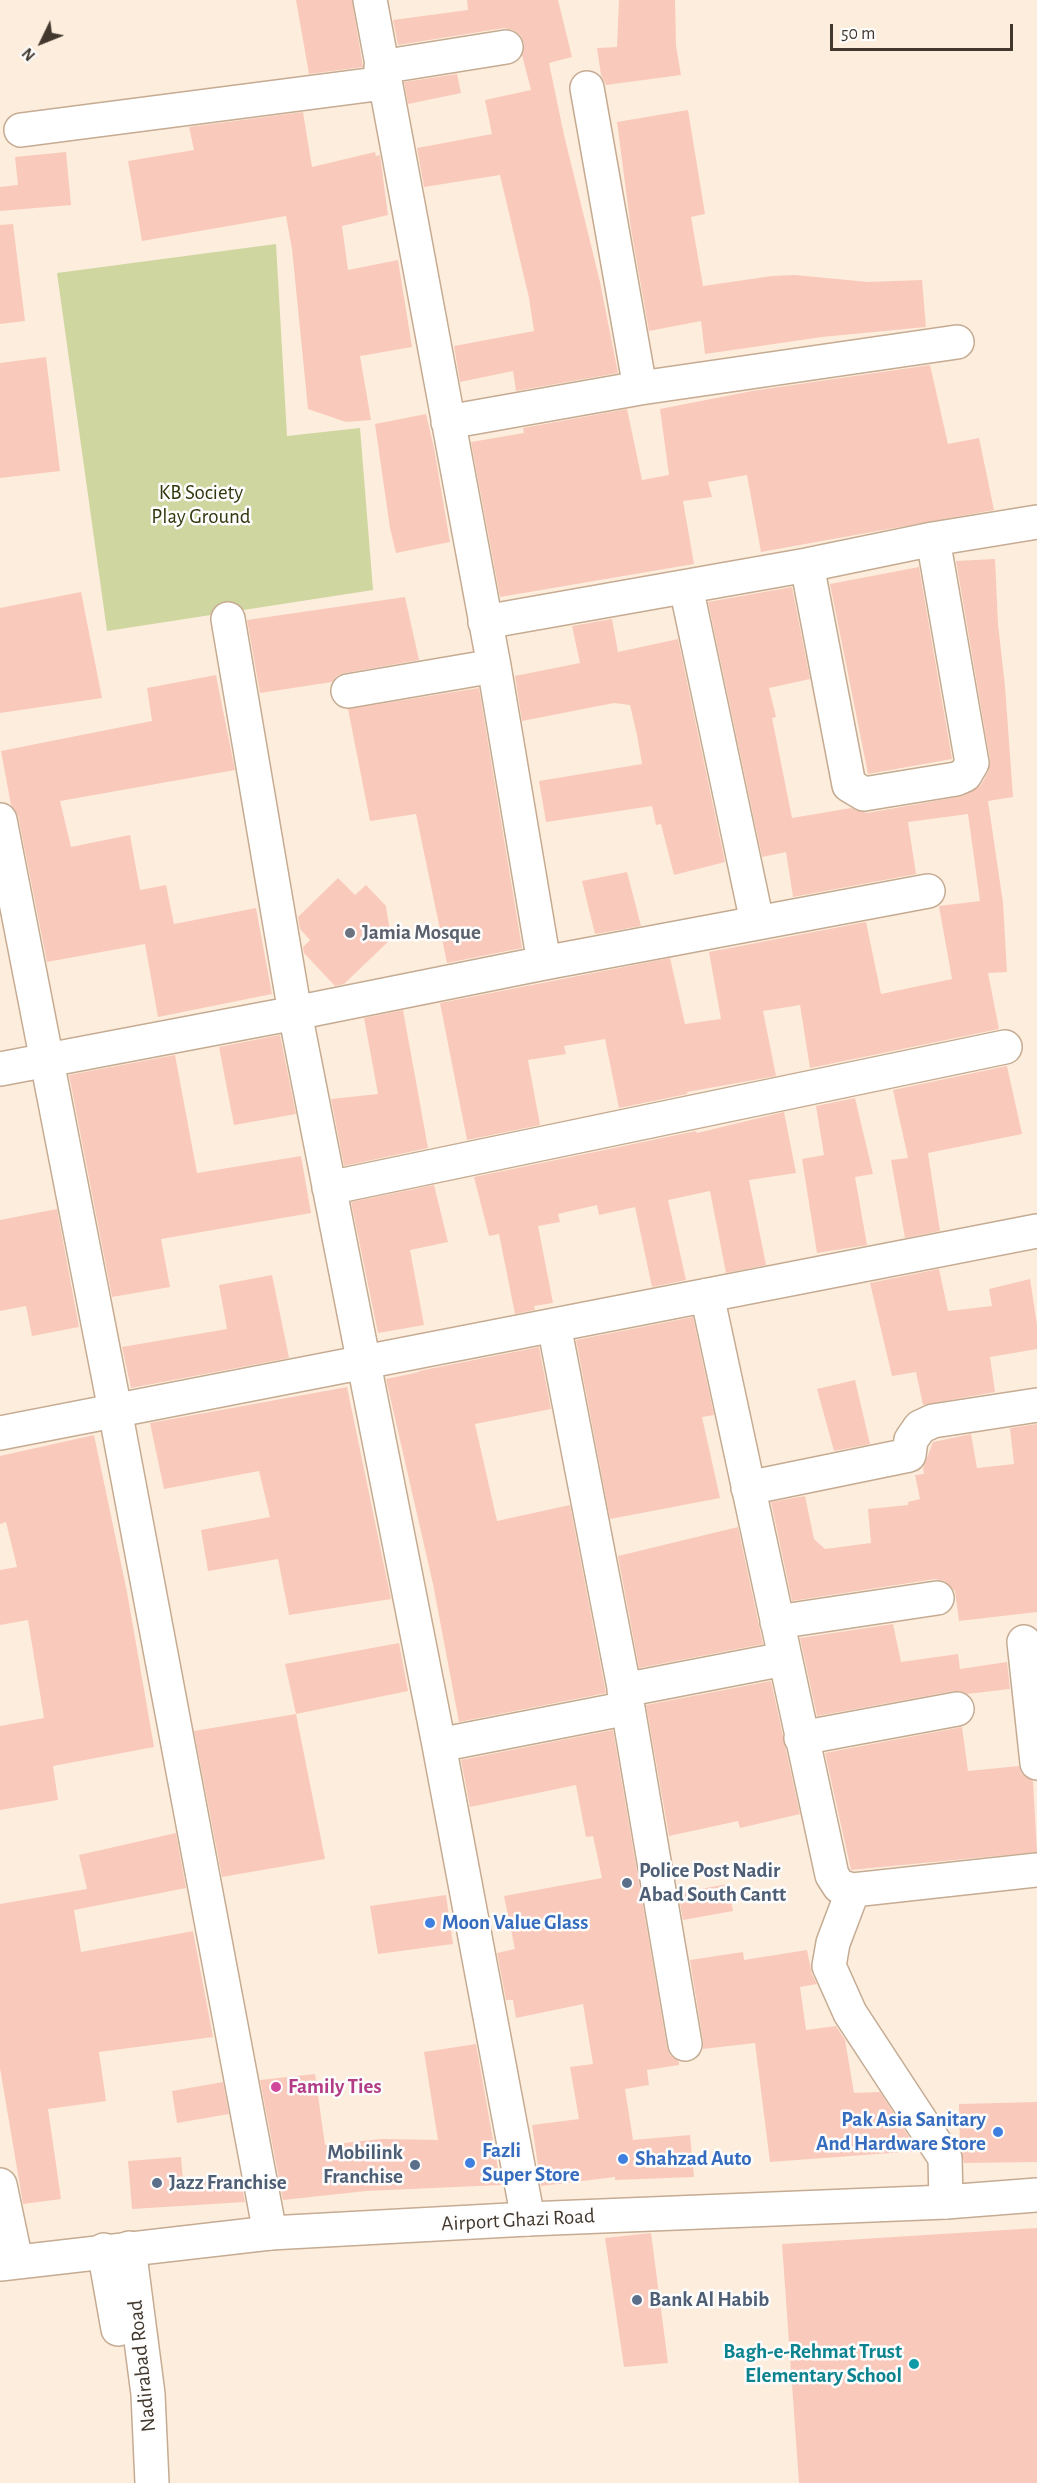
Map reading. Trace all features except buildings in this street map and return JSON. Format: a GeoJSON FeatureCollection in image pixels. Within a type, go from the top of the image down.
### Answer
{"type":"FeatureCollection","features":[{"type":"Feature","properties":{"kind":"street"},"geometry":{"type":"LineString","coordinates":[[370,0],[382,75],[494,666],[544,963]]}},
{"type":"Feature","properties":{"kind":"street"},"geometry":{"type":"LineString","coordinates":[[21,130],[382,75],[506,46]]}},
{"type":"Feature","properties":{"kind":"street"},"geometry":{"type":"LineString","coordinates":[[587,88],[640,388]]}},
{"type":"Feature","properties":{"kind":"street"},"geometry":{"type":"LineString","coordinates":[[448,422],[640,388],[957,342]]}},
{"type":"Feature","properties":{"kind":"street"},"geometry":{"type":"LineString","coordinates":[[485,622],[807,565],[933,539],[1037,522]]}},
{"type":"Feature","properties":{"kind":"street"},"geometry":{"type":"LineString","coordinates":[[807,565],[849,785],[864,794],[956,779],[965,775],[972,764],[933,539]]}},
{"type":"Feature","properties":{"kind":"street"},"geometry":{"type":"LineString","coordinates":[[686,586],[757,922]]}},
{"type":"Feature","properties":{"kind":"street"},"geometry":{"type":"LineString","coordinates":[[228,619],[295,1013],[439,1746],[528,2219]]}},
{"type":"Feature","properties":{"kind":"street"},"geometry":{"type":"LineString","coordinates":[[348,691],[494,666]]}},
{"type":"Feature","properties":{"kind":"street"},"geometry":{"type":"LineString","coordinates":[[0,820],[115,1410],[270,2233]]}},
{"type":"Feature","properties":{"kind":"street"},"geometry":{"type":"LineString","coordinates":[[0,1069],[928,891]]}},
{"type":"Feature","properties":{"kind":"street"},"geometry":{"type":"LineString","coordinates":[[329,1188],[1005,1047]]}},
{"type":"Feature","properties":{"kind":"street"},"geometry":{"type":"LineString","coordinates":[[0,1433],[707,1296],[1036,1237]]}},
{"type":"Feature","properties":{"kind":"street"},"geometry":{"type":"LineString","coordinates":[[707,1296],[832,1875],[839,1886],[852,1890],[1037,1870]]}},
{"type":"Feature","properties":{"kind":"street"},"geometry":{"type":"LineString","coordinates":[[554,1325],[626,1699],[685,2044]]}},
{"type":"Feature","properties":{"kind":"street"},"geometry":{"type":"LineString","coordinates":[[748,1488],[909,1455],[912,1440],[920,1427],[933,1421],[1037,1405]]}},
{"type":"Feature","properties":{"kind":"street"},"geometry":{"type":"LineString","coordinates":[[777,1622],[937,1598]]}},
{"type":"Feature","properties":{"kind":"street"},"geometry":{"type":"LineString","coordinates":[[1024,1642],[1037,1763]]}},
{"type":"Feature","properties":{"kind":"street"},"geometry":{"type":"LineString","coordinates":[[439,1746],[784,1659]]}},
{"type":"Feature","properties":{"kind":"street"},"geometry":{"type":"LineString","coordinates":[[801,1738],[957,1709]]}},
{"type":"Feature","properties":{"kind":"street"},"geometry":{"type":"LineString","coordinates":[[852,1890],[833,1943],[829,1966],[850,2013],[945,2158],[946,2202]]}},
{"type":"Feature","properties":{"kind":"street"},"geometry":{"type":"LineString","coordinates":[[0,2185],[8,2262]]}},
{"type":"Feature","properties":{"kind":"street","name":"Airport Ghazi Road"},"geometry":{"type":"LineString","coordinates":[[8,2262],[270,2233],[1037,2196]]}},
{"type":"Feature","properties":{"kind":"street","name":"Nadirabad Road"},"geometry":{"type":"LineString","coordinates":[[116,2249],[135,2483]]}},
{"type":"Feature","properties":{"kind":"street","name":"Nadirabad Road"},"geometry":{"type":"LineString","coordinates":[[116,2249],[148,2394],[152,2483]]}},
{"type":"Feature","properties":{"kind":"green space","name":"KB Society Play Ground"},"geometry":{"type":"Polygon","coordinates":[[[276,244],[287,436],[360,428],[373,590],[107,631],[57,273],[276,244]]]}},
{"type":"Feature","properties":{"kind":"place","name":"Jamia Mosque"},"geometry":{"type":"Point","coordinates":[350,933]}},
{"type":"Feature","properties":{"kind":"place","name":"Police Post Nadir Abad South Cantt"},"geometry":{"type":"Point","coordinates":[627,1883]}},
{"type":"Feature","properties":{"kind":"place","name":"Moon Value Glass"},"geometry":{"type":"Point","coordinates":[430,1923]}},
{"type":"Feature","properties":{"kind":"place","name":"Family Ties"},"geometry":{"type":"Point","coordinates":[276,2087]}},
{"type":"Feature","properties":{"kind":"place","name":"Pak Asia Sanitary And Hardware Store"},"geometry":{"type":"Point","coordinates":[998,2132]}},
{"type":"Feature","properties":{"kind":"place","name":"Shahzad Auto"},"geometry":{"type":"Point","coordinates":[623,2159]}},
{"type":"Feature","properties":{"kind":"place","name":"Fazli Super Store"},"geometry":{"type":"Point","coordinates":[470,2163]}},
{"type":"Feature","properties":{"kind":"place","name":"Mobilink Franchise"},"geometry":{"type":"Point","coordinates":[415,2165]}},
{"type":"Feature","properties":{"kind":"place","name":"Jazz Franchise"},"geometry":{"type":"Point","coordinates":[157,2183]}},
{"type":"Feature","properties":{"kind":"place","name":"Bank Al Habib"},"geometry":{"type":"Point","coordinates":[637,2300]}},
{"type":"Feature","properties":{"kind":"place","name":"Bagh-e-Rehmat Trust Elementary School"},"geometry":{"type":"Point","coordinates":[914,2364]}}]}
